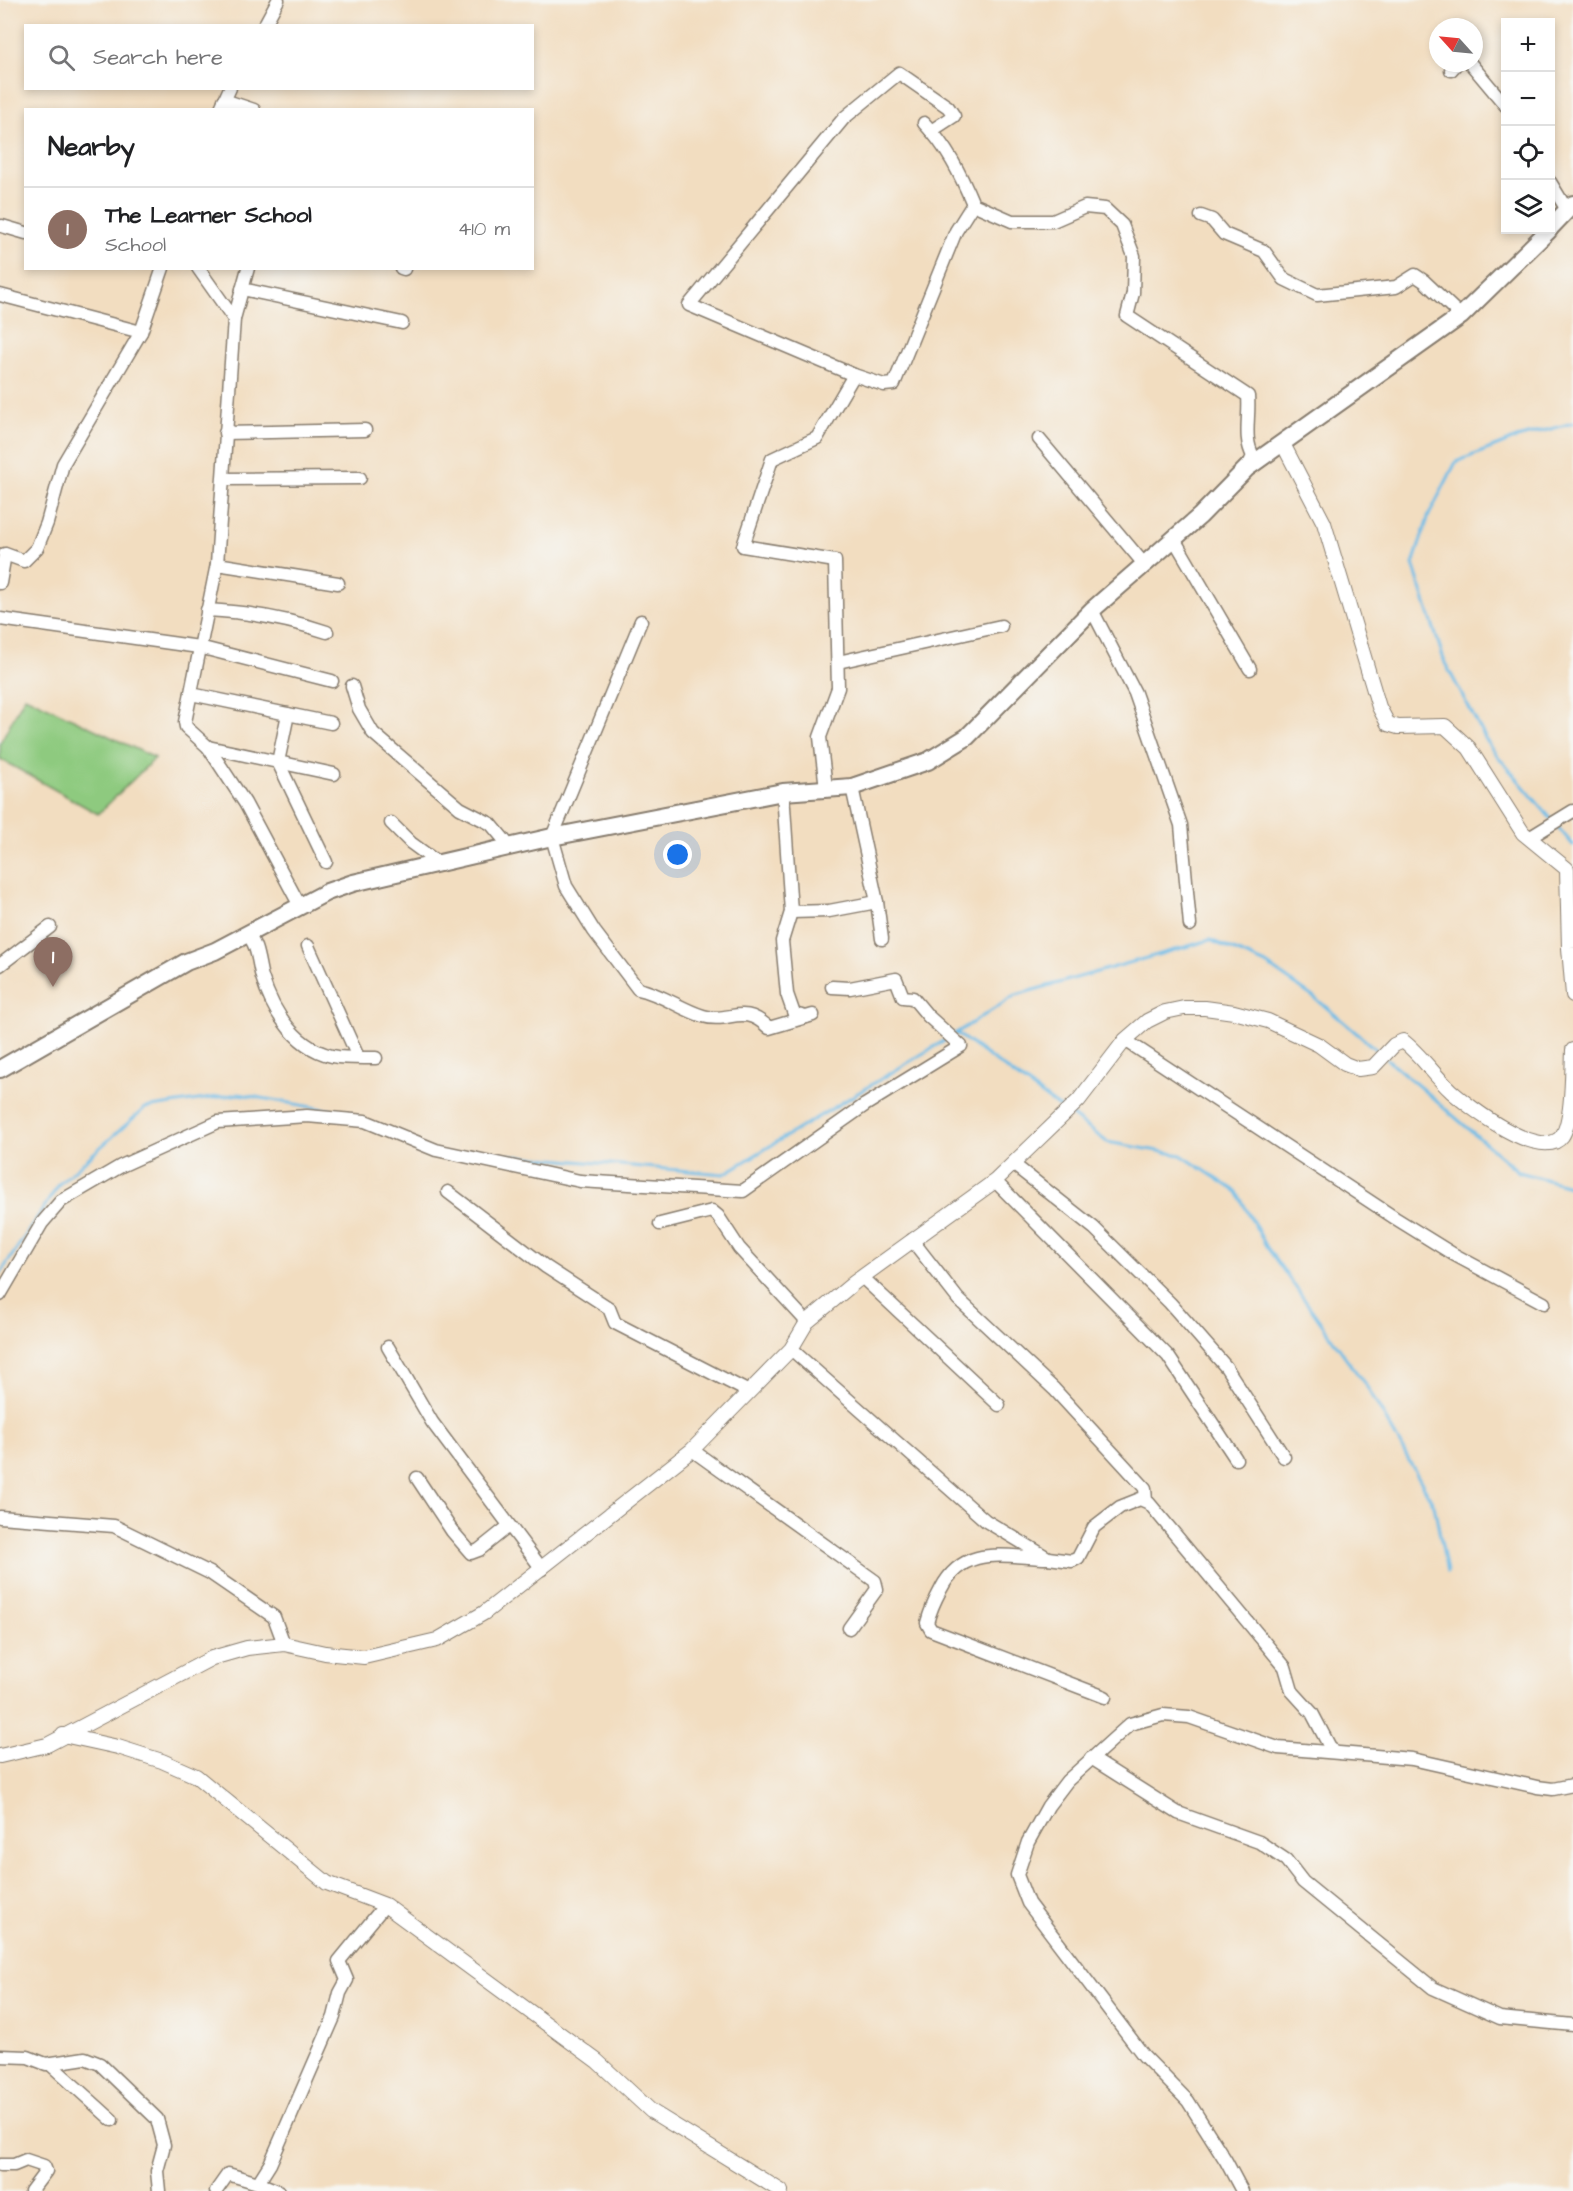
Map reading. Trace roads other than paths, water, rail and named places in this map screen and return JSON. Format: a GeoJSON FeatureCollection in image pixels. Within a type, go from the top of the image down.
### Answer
{"type":"FeatureCollection","features":[{"type":"Feature","properties":{"kind":"main road"},"geometry":{"type":"LineString","coordinates":[[1555,224],[1570,207]]}},
{"type":"Feature","properties":{"kind":"main road"},"geometry":{"type":"LineString","coordinates":[[0,1070],[186,962],[300,906],[353,883],[441,865],[552,837],[783,792],[852,787],[928,761],[967,737],[1092,609],[1174,539],[1247,468],[1461,316],[1545,234]]}},
{"type":"Feature","properties":{"kind":"street"},"geometry":{"type":"LineString","coordinates":[[265,24],[278,0]]}},
{"type":"Feature","properties":{"kind":"street"},"geometry":{"type":"LineString","coordinates":[[1478,72],[1501,100]]}},
{"type":"Feature","properties":{"kind":"street"},"geometry":{"type":"LineString","coordinates":[[973,204],[956,231],[894,384],[884,384],[854,375],[689,305],[844,118],[899,73],[948,107],[954,116],[928,127],[944,144],[960,171],[973,204],[1012,221],[1053,221],[1085,207],[1105,209],[1122,225],[1134,256],[1135,276],[1127,316],[1248,396],[1250,417],[1246,444],[1253,456],[1247,468]]}},
{"type":"Feature","properties":{"kind":"street"},"geometry":{"type":"LineString","coordinates":[[229,90],[222,105],[241,108]]}},
{"type":"Feature","properties":{"kind":"street"},"geometry":{"type":"LineString","coordinates":[[1555,187],[1570,207]]}},
{"type":"Feature","properties":{"kind":"street"},"geometry":{"type":"LineString","coordinates":[[1201,216],[1212,220],[1224,234],[1264,251],[1284,279],[1317,295],[1396,287],[1415,275],[1461,316]]}},
{"type":"Feature","properties":{"kind":"street"},"geometry":{"type":"LineString","coordinates":[[2,226],[24,232]]}},
{"type":"Feature","properties":{"kind":"street"},"geometry":{"type":"LineString","coordinates":[[0,583],[4,554],[24,561],[37,548],[47,523],[63,464],[141,332],[162,270]]}},
{"type":"Feature","properties":{"kind":"street"},"geometry":{"type":"LineString","coordinates":[[199,270],[234,318]]}},
{"type":"Feature","properties":{"kind":"street"},"geometry":{"type":"LineString","coordinates":[[247,270],[234,318],[217,564],[185,722],[186,728],[208,747],[245,803],[300,906]]}},
{"type":"Feature","properties":{"kind":"street"},"geometry":{"type":"LineString","coordinates":[[242,289],[402,323]]}},
{"type":"Feature","properties":{"kind":"street"},"geometry":{"type":"LineString","coordinates":[[0,295],[141,332]]}},
{"type":"Feature","properties":{"kind":"street"},"geometry":{"type":"LineString","coordinates":[[826,788],[820,737],[838,688],[834,601],[835,561],[743,546],[771,459],[818,438],[854,375]]}},
{"type":"Feature","properties":{"kind":"street"},"geometry":{"type":"LineString","coordinates":[[225,433],[365,430]]}},
{"type":"Feature","properties":{"kind":"street"},"geometry":{"type":"LineString","coordinates":[[1039,439],[1144,564]]}},
{"type":"Feature","properties":{"kind":"street"},"geometry":{"type":"LineString","coordinates":[[1283,444],[1324,523],[1379,707],[1388,724],[1398,727],[1445,726],[1469,748],[1523,833],[1567,869],[1573,995]]}},
{"type":"Feature","properties":{"kind":"street"},"geometry":{"type":"LineString","coordinates":[[224,479],[360,478]]}},
{"type":"Feature","properties":{"kind":"street"},"geometry":{"type":"LineString","coordinates":[[1174,539],[1250,669]]}},
{"type":"Feature","properties":{"kind":"street"},"geometry":{"type":"LineString","coordinates":[[217,564],[338,583]]}},
{"type":"Feature","properties":{"kind":"street"},"geometry":{"type":"LineString","coordinates":[[1092,609],[1135,693],[1181,825],[1190,925]]}},
{"type":"Feature","properties":{"kind":"street"},"geometry":{"type":"LineString","coordinates":[[207,610],[240,611],[299,623],[327,632]]}},
{"type":"Feature","properties":{"kind":"street"},"geometry":{"type":"LineString","coordinates":[[0,619],[199,647],[332,681]]}},
{"type":"Feature","properties":{"kind":"street"},"geometry":{"type":"LineString","coordinates":[[641,621],[552,837],[566,886],[594,931],[638,989],[658,993],[705,1017],[741,1014],[757,1017],[769,1028],[810,1016],[794,1014],[787,994],[782,941],[791,912],[783,792]]}},
{"type":"Feature","properties":{"kind":"street"},"geometry":{"type":"LineString","coordinates":[[838,662],[1001,626]]}},
{"type":"Feature","properties":{"kind":"street"},"geometry":{"type":"LineString","coordinates":[[352,686],[359,709],[373,733],[460,808],[491,824],[512,848]]}},
{"type":"Feature","properties":{"kind":"street"},"geometry":{"type":"LineString","coordinates":[[191,694],[331,723]]}},
{"type":"Feature","properties":{"kind":"street"},"geometry":{"type":"LineString","coordinates":[[288,714],[278,762],[326,862]]}},
{"type":"Feature","properties":{"kind":"street"},"geometry":{"type":"LineString","coordinates":[[208,747],[334,774]]}},
{"type":"Feature","properties":{"kind":"street"},"geometry":{"type":"LineString","coordinates":[[852,787],[877,902],[882,939]]}},
{"type":"Feature","properties":{"kind":"street"},"geometry":{"type":"LineString","coordinates":[[1529,838],[1573,811]]}},
{"type":"Feature","properties":{"kind":"street"},"geometry":{"type":"LineString","coordinates":[[391,823],[411,843],[441,865]]}},
{"type":"Feature","properties":{"kind":"street"},"geometry":{"type":"LineString","coordinates":[[791,912],[829,910],[877,902]]}},
{"type":"Feature","properties":{"kind":"street"},"geometry":{"type":"LineString","coordinates":[[0,965],[50,927]]}},
{"type":"Feature","properties":{"kind":"street"},"geometry":{"type":"LineString","coordinates":[[247,934],[255,947],[263,981],[291,1033],[322,1053],[376,1058]]}},
{"type":"Feature","properties":{"kind":"street"},"geometry":{"type":"LineString","coordinates":[[308,946],[358,1057]]}},
{"type":"Feature","properties":{"kind":"street"},"geometry":{"type":"LineString","coordinates":[[0,1295],[42,1223],[61,1201],[121,1166],[218,1122],[307,1116],[365,1121],[436,1150],[580,1181],[743,1191],[865,1105],[962,1046],[928,1016],[913,998],[903,997],[897,979],[850,988],[832,987]]}},
{"type":"Feature","properties":{"kind":"street"},"geometry":{"type":"LineString","coordinates":[[0,1756],[47,1745],[212,1658],[247,1648],[284,1644],[325,1653],[364,1657],[437,1640],[484,1613],[692,1450],[791,1349],[807,1322],[862,1276],[995,1181],[1066,1112],[1125,1040],[1147,1021],[1165,1012],[1205,1008],[1268,1021],[1319,1045],[1345,1064],[1358,1069],[1373,1067],[1394,1045],[1403,1041],[1470,1107],[1530,1142],[1550,1145],[1563,1136],[1566,1125],[1573,1050]]}},
{"type":"Feature","properties":{"kind":"street"},"geometry":{"type":"LineString","coordinates":[[1125,1040],[1395,1218],[1453,1254],[1544,1303]]}},
{"type":"Feature","properties":{"kind":"street"},"geometry":{"type":"LineString","coordinates":[[1013,1164],[1094,1228],[1170,1303],[1226,1367],[1284,1457]]}},
{"type":"Feature","properties":{"kind":"street"},"geometry":{"type":"LineString","coordinates":[[995,1181],[1168,1356],[1236,1459]]}},
{"type":"Feature","properties":{"kind":"street"},"geometry":{"type":"LineString","coordinates":[[448,1192],[546,1267],[609,1308],[615,1323],[748,1392]]}},
{"type":"Feature","properties":{"kind":"street"},"geometry":{"type":"LineString","coordinates":[[660,1224],[712,1211],[753,1265],[807,1322]]}},
{"type":"Feature","properties":{"kind":"street"},"geometry":{"type":"LineString","coordinates":[[912,1240],[958,1299],[1054,1389],[1145,1488],[1146,1502]]}},
{"type":"Feature","properties":{"kind":"street"},"geometry":{"type":"LineString","coordinates":[[862,1276],[999,1405]]}},
{"type":"Feature","properties":{"kind":"street"},"geometry":{"type":"LineString","coordinates":[[388,1347],[432,1422],[542,1569]]}},
{"type":"Feature","properties":{"kind":"street"},"geometry":{"type":"LineString","coordinates":[[791,1349],[986,1521],[1048,1558]]}},
{"type":"Feature","properties":{"kind":"street"},"geometry":{"type":"LineString","coordinates":[[692,1450],[875,1581],[877,1589],[849,1628]]}},
{"type":"Feature","properties":{"kind":"street"},"geometry":{"type":"LineString","coordinates":[[417,1478],[452,1531],[471,1553],[479,1550],[509,1526]]}},
{"type":"Feature","properties":{"kind":"street"},"geometry":{"type":"LineString","coordinates":[[1105,1697],[931,1630],[927,1623],[934,1601],[951,1570],[965,1560],[977,1557],[1048,1558],[1072,1561],[1078,1558],[1088,1538],[1103,1520],[1120,1507],[1140,1498],[1164,1519],[1285,1667],[1292,1691],[1312,1713],[1332,1751]]}},
{"type":"Feature","properties":{"kind":"street"},"geometry":{"type":"LineString","coordinates":[[0,1517],[114,1526],[210,1573],[274,1617],[284,1644]]}},
{"type":"Feature","properties":{"kind":"street"},"geometry":{"type":"LineString","coordinates":[[1242,2191],[1226,2161],[1188,2102],[1144,2056],[1028,1903],[1017,1875],[1028,1842],[1048,1806],[1067,1781],[1130,1724],[1163,1715],[1189,1717],[1278,1748],[1412,1759],[1536,1787],[1553,1789],[1573,1785]]}},
{"type":"Feature","properties":{"kind":"street"},"geometry":{"type":"LineString","coordinates":[[63,1735],[118,1747],[162,1761],[196,1776],[327,1883],[385,1905],[597,2061],[651,2111],[781,2191]]}},
{"type":"Feature","properties":{"kind":"street"},"geometry":{"type":"LineString","coordinates":[[1091,1758],[1178,1813],[1259,1842],[1286,1860],[1303,1882],[1433,1988],[1500,2018],[1573,2025]]}},
{"type":"Feature","properties":{"kind":"street"},"geometry":{"type":"LineString","coordinates":[[258,2183],[270,2164],[334,2018],[340,1993],[347,1980],[339,1961],[385,1905]]}},
{"type":"Feature","properties":{"kind":"street"},"geometry":{"type":"LineString","coordinates":[[0,2056],[27,2057],[50,2064],[90,2059],[100,2064],[157,2119],[164,2145],[157,2171],[159,2191]]}},
{"type":"Feature","properties":{"kind":"street"},"geometry":{"type":"LineString","coordinates":[[50,2064],[112,2120]]}},
{"type":"Feature","properties":{"kind":"street"},"geometry":{"type":"LineString","coordinates":[[0,2165],[14,2165],[26,2160],[44,2166],[45,2174],[31,2191]]}},
{"type":"Feature","properties":{"kind":"street"},"geometry":{"type":"LineString","coordinates":[[216,2191],[228,2174],[279,2191]]}},
{"type":"Feature","properties":{"kind":"waterway"},"geometry":{"type":"LineString","coordinates":[[1552,820],[1490,747],[1445,663],[1413,564],[1429,515],[1456,462],[1517,438],[1573,423]]}},
{"type":"Feature","properties":{"kind":"waterway"},"geometry":{"type":"LineString","coordinates":[[1556,825],[1573,845]]}},
{"type":"Feature","properties":{"kind":"waterway"},"geometry":{"type":"LineString","coordinates":[[953,1035],[1016,995],[1210,940],[1266,964],[1320,1002],[1380,1053]]}},
{"type":"Feature","properties":{"kind":"waterway"},"geometry":{"type":"LineString","coordinates":[[956,1033],[1063,1110]]}},
{"type":"Feature","properties":{"kind":"waterway"},"geometry":{"type":"LineString","coordinates":[[471,1152],[724,1174],[947,1039]]}},
{"type":"Feature","properties":{"kind":"waterway"},"geometry":{"type":"LineString","coordinates":[[1387,1059],[1519,1172],[1573,1187]]}},
{"type":"Feature","properties":{"kind":"waterway"},"geometry":{"type":"LineString","coordinates":[[0,1274],[60,1183],[145,1108],[239,1094],[351,1114]]}},
{"type":"Feature","properties":{"kind":"waterway"},"geometry":{"type":"LineString","coordinates":[[1071,1115],[1107,1142],[1181,1155],[1237,1192],[1266,1246],[1369,1390],[1434,1505],[1447,1572]]}},
{"type":"Feature","properties":{"kind":"place","name":"The Learner School"},"geometry":{"type":"Point","coordinates":[53,987]}}]}
